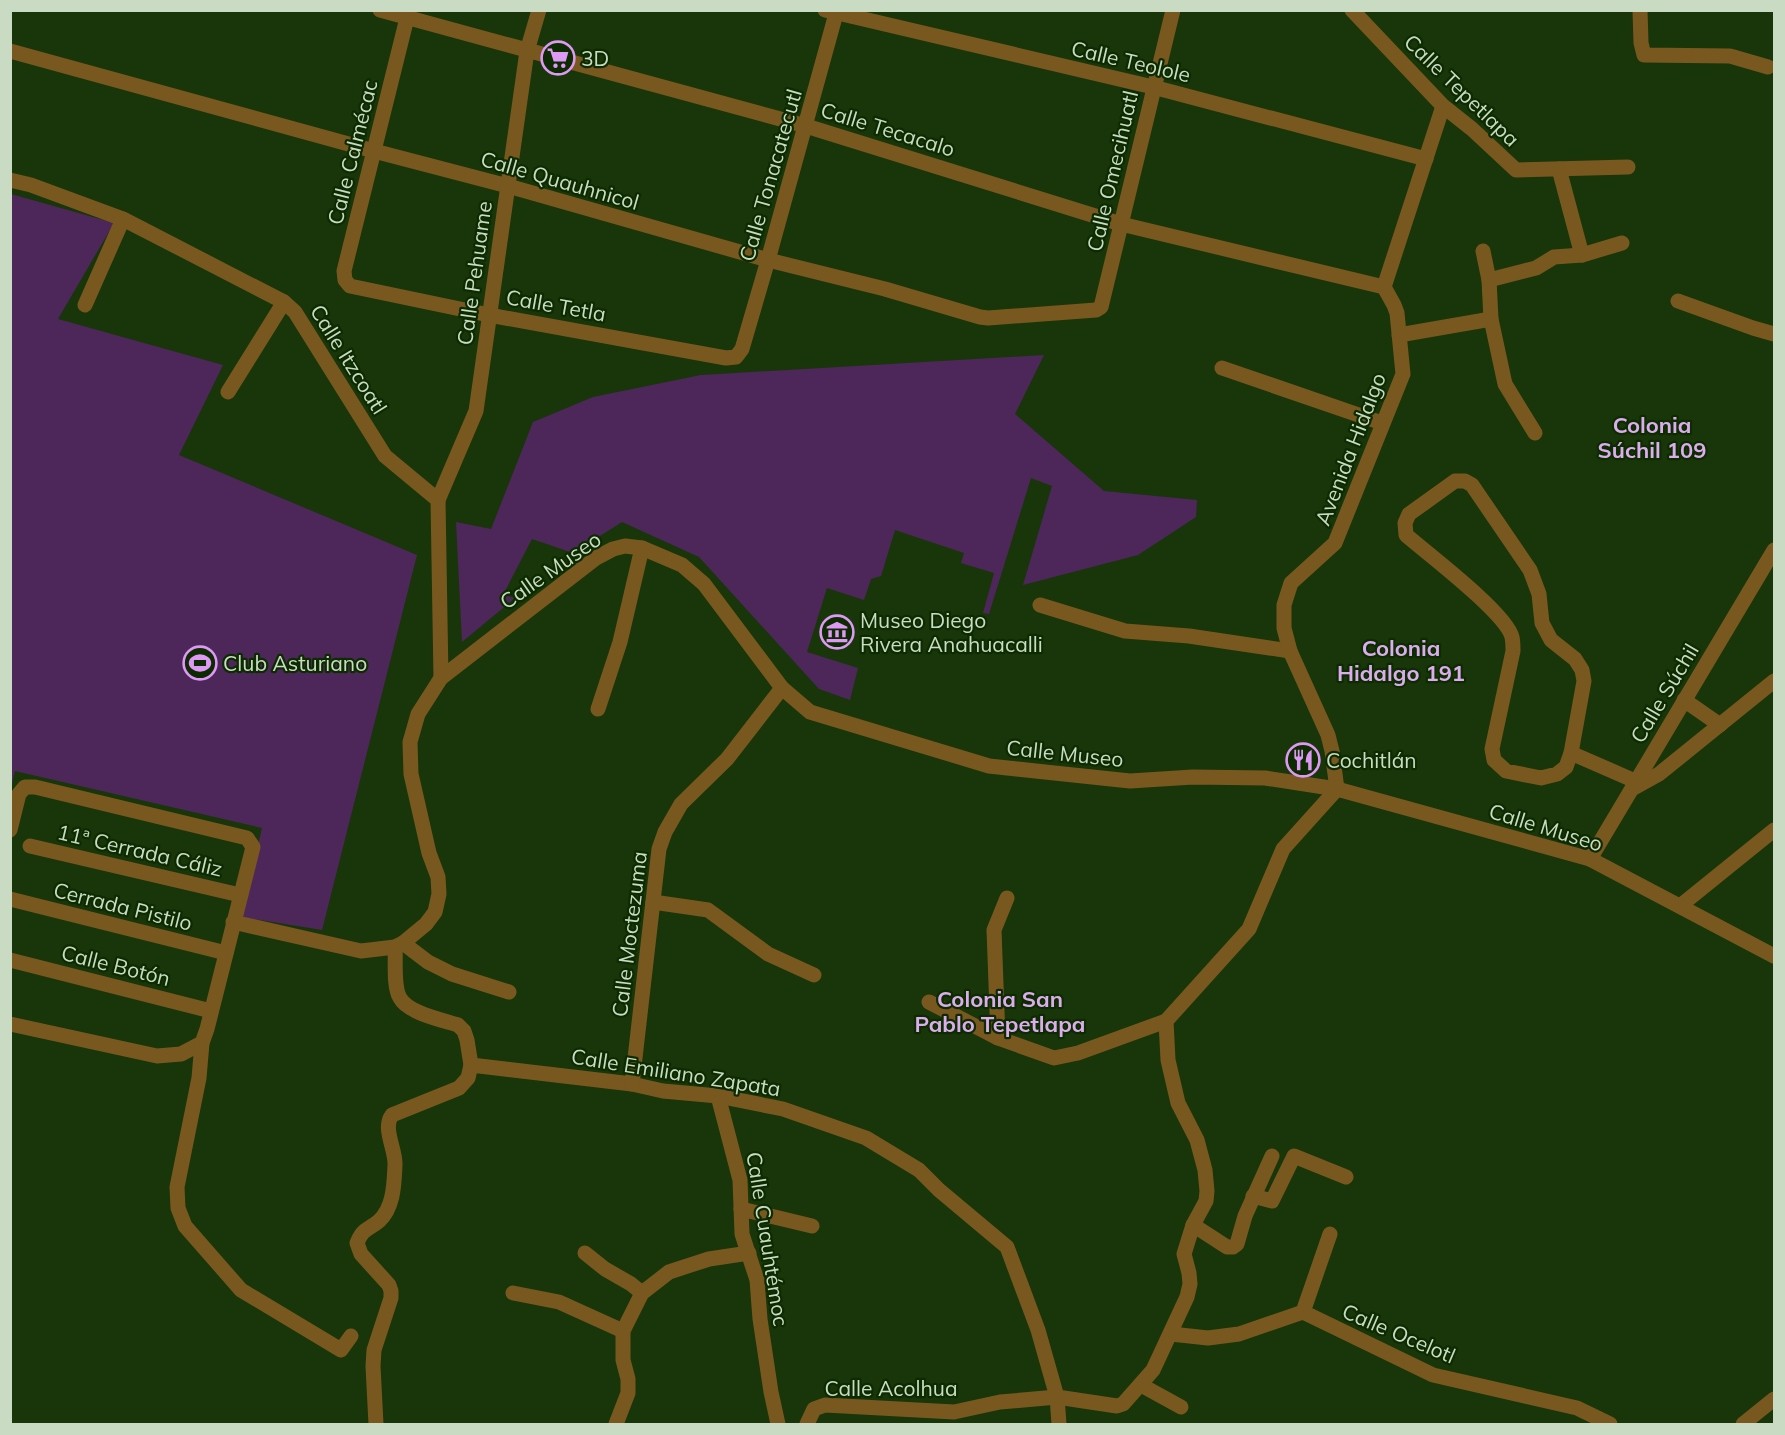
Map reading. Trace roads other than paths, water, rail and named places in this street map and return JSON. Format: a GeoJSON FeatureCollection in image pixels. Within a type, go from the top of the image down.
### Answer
{"type":"FeatureCollection","features":[{"type":"Feature","properties":{"kind":"street","name":"Calle Tecacalo"},"geometry":{"type":"LineString","coordinates":[[380,10],[806,126],[1121,224],[1384,287]]}},
{"type":"Feature","properties":{"kind":"street","name":"Calle Pehuame"},"geometry":{"type":"LineString","coordinates":[[438,500],[476,411],[527,51],[538,10]]}},
{"type":"Feature","properties":{"kind":"street","name":"Calle Omecihuatl"},"geometry":{"type":"LineString","coordinates":[[1101,307],[1173,10]]}},
{"type":"Feature","properties":{"kind":"street","name":"Calle Tepetlapa"},"geometry":{"type":"LineString","coordinates":[[1352,10],[1443,106],[1472,129],[1516,170],[1628,167]]}},
{"type":"Feature","properties":{"kind":"street"},"geometry":{"type":"LineString","coordinates":[[1640,10],[1641,44],[1644,55],[1730,56],[1768,67]]}},
{"type":"Feature","properties":{"kind":"street","name":"Calle Teolole"},"geometry":{"type":"LineString","coordinates":[[832,12],[1154,87],[1426,159]]}},
{"type":"Feature","properties":{"kind":"street","name":"Calle Tonacatecutl"},"geometry":{"type":"LineString","coordinates":[[741,349],[806,126],[832,12]]}},
{"type":"Feature","properties":{"kind":"street","name":"Calle Calmécac"},"geometry":{"type":"LineString","coordinates":[[359,289],[350,286],[345,280],[344,271],[407,18]]}},
{"type":"Feature","properties":{"kind":"street","name":"Calle Quauhnicol"},"geometry":{"type":"LineString","coordinates":[[10,51],[508,186],[768,260],[988,318],[1095,310],[1101,307]]}},
{"type":"Feature","properties":{"kind":"street"},"geometry":{"type":"LineString","coordinates":[[1384,287],[1443,106]]}},
{"type":"Feature","properties":{"kind":"street"},"geometry":{"type":"LineString","coordinates":[[1559,169],[1582,255]]}},
{"type":"Feature","properties":{"kind":"street","name":"Calle Itzcoatl"},"geometry":{"type":"LineString","coordinates":[[10,180],[31,185],[123,219],[284,302],[296,312],[385,456],[438,500]]}},
{"type":"Feature","properties":{"kind":"street"},"geometry":{"type":"LineString","coordinates":[[85,305],[123,219]]}},
{"type":"Feature","properties":{"kind":"street"},"geometry":{"type":"LineString","coordinates":[[1489,280],[1536,268],[1554,257],[1582,255],[1622,243]]}},
{"type":"Feature","properties":{"kind":"street"},"geometry":{"type":"LineString","coordinates":[[1483,251],[1489,280],[1491,319],[1505,384],[1535,433]]}},
{"type":"Feature","properties":{"kind":"street","name":"Avenida Hidalgo"},"geometry":{"type":"LineString","coordinates":[[1337,789],[1328,735],[1290,651],[1284,628],[1284,605],[1292,583],[1335,543],[1402,374],[1394,305],[1384,287]]}},
{"type":"Feature","properties":{"kind":"street","name":"Calle Tetla"},"geometry":{"type":"LineString","coordinates":[[359,289],[726,358],[736,357],[741,349]]}},
{"type":"Feature","properties":{"kind":"street"},"geometry":{"type":"LineString","coordinates":[[1678,301],[1774,334]]}},
{"type":"Feature","properties":{"kind":"street"},"geometry":{"type":"LineString","coordinates":[[228,392],[284,302]]}},
{"type":"Feature","properties":{"kind":"street"},"geometry":{"type":"LineString","coordinates":[[1399,335],[1491,319]]}},
{"type":"Feature","properties":{"kind":"street"},"geometry":{"type":"LineString","coordinates":[[1222,368],[1382,423]]}},
{"type":"Feature","properties":{"kind":"street"},"geometry":{"type":"LineString","coordinates":[[1455,481],[1465,481],[1472,485],[1530,570],[1539,594],[1542,623],[1551,640],[1575,659],[1582,670],[1584,681],[1571,753],[1566,766],[1557,774],[1541,778],[1506,771],[1494,760],[1492,749],[1514,651],[1512,636],[1486,603],[1406,535],[1404,523],[1409,514],[1455,481]]}},
{"type":"Feature","properties":{"kind":"street"},"geometry":{"type":"LineString","coordinates":[[233,922],[361,951],[399,945],[426,924],[435,912],[439,894],[438,877],[429,853],[411,774],[410,742],[418,714],[441,678],[438,500]]}},
{"type":"Feature","properties":{"kind":"street","name":"Calle Museo"},"geometry":{"type":"LineString","coordinates":[[441,678],[596,558],[619,547],[642,548],[682,565],[704,584],[782,688],[810,712],[989,766],[1130,781],[1193,777],[1265,778],[1337,789],[1590,859],[1774,956]]}},
{"type":"Feature","properties":{"kind":"street"},"geometry":{"type":"LineString","coordinates":[[598,709],[620,642],[642,548]]}},
{"type":"Feature","properties":{"kind":"street","name":"Calle Súchil"},"geometry":{"type":"LineString","coordinates":[[1590,859],[1774,550]]}},
{"type":"Feature","properties":{"kind":"street"},"geometry":{"type":"LineString","coordinates":[[1040,605],[1125,631],[1189,636],[1290,651]]}},
{"type":"Feature","properties":{"kind":"street"},"geometry":{"type":"LineString","coordinates":[[1571,753],[1633,786],[1659,774],[1774,681]]}},
{"type":"Feature","properties":{"kind":"street","name":"Calle Moctezuma"},"geometry":{"type":"LineString","coordinates":[[632,1084],[659,849],[664,832],[681,804],[726,759],[782,688]]}},
{"type":"Feature","properties":{"kind":"street"},"geometry":{"type":"LineString","coordinates":[[1684,700],[1720,725]]}},
{"type":"Feature","properties":{"kind":"street"},"geometry":{"type":"LineString","coordinates":[[10,830],[20,794],[25,787],[35,787],[247,838],[253,847],[202,1043],[199,1078],[177,1187],[178,1209],[185,1226],[241,1290],[341,1350],[351,1336]]}},
{"type":"Feature","properties":{"kind":"street"},"geometry":{"type":"LineString","coordinates":[[929,1002],[998,1038],[1054,1058],[1078,1053],[1166,1021],[1249,929],[1283,849],[1337,789]]}},
{"type":"Feature","properties":{"kind":"street"},"geometry":{"type":"LineString","coordinates":[[1680,906],[1774,830]]}},
{"type":"Feature","properties":{"kind":"street","name":"11ª Cerrada Cáliz"},"geometry":{"type":"LineString","coordinates":[[30,846],[240,895]]}},
{"type":"Feature","properties":{"kind":"street"},"geometry":{"type":"LineString","coordinates":[[998,1038],[994,930],[1007,898]]}},
{"type":"Feature","properties":{"kind":"street","name":"Cerrada Pistilo"},"geometry":{"type":"LineString","coordinates":[[10,899],[226,953]]}},
{"type":"Feature","properties":{"kind":"street"},"geometry":{"type":"LineString","coordinates":[[653,902],[708,910],[768,954],[814,975]]}},
{"type":"Feature","properties":{"kind":"street"},"geometry":{"type":"LineString","coordinates":[[399,945],[452,974],[509,992]]}},
{"type":"Feature","properties":{"kind":"street"},"geometry":{"type":"LineString","coordinates":[[376,1425],[374,1350],[391,1298],[391,1291],[361,1254],[357,1244],[361,1232],[380,1220],[391,1205],[395,1161],[388,1125],[389,1118],[459,1088],[468,1078],[471,1065],[467,1040],[464,1031],[458,1025],[409,1009],[399,998],[396,984],[399,945]]}},
{"type":"Feature","properties":{"kind":"street","name":"Calle Botón"},"geometry":{"type":"LineString","coordinates":[[10,960],[211,1011]]}},
{"type":"Feature","properties":{"kind":"street"},"geometry":{"type":"LineString","coordinates":[[1166,1021],[1168,1060],[1178,1103],[1197,1140],[1208,1191],[1206,1201],[1192,1225],[1184,1254],[1190,1273],[1190,1284],[1171,1335],[1153,1370],[1141,1384],[1182,1407]]}},
{"type":"Feature","properties":{"kind":"street"},"geometry":{"type":"LineString","coordinates":[[10,1024],[157,1056],[181,1054],[202,1043]]}},
{"type":"Feature","properties":{"kind":"street","name":"Calle Emiliano Zapata"},"geometry":{"type":"LineString","coordinates":[[471,1065],[632,1084],[663,1091],[718,1096],[783,1109],[866,1138],[919,1170],[939,1190],[1007,1247],[1038,1330],[1057,1397],[1059,1425]]}},
{"type":"Feature","properties":{"kind":"street","name":"Calle Cuauhtémoc"},"geometry":{"type":"LineString","coordinates":[[718,1096],[741,1180],[742,1234],[757,1280],[760,1319],[776,1423]]}},
{"type":"Feature","properties":{"kind":"street"},"geometry":{"type":"LineString","coordinates":[[1192,1225],[1227,1247],[1233,1248],[1237,1244],[1245,1216],[1272,1156]]}},
{"type":"Feature","properties":{"kind":"street"},"geometry":{"type":"LineString","coordinates":[[1253,1196],[1272,1201],[1294,1156],[1346,1177]]}},
{"type":"Feature","properties":{"kind":"street"},"geometry":{"type":"LineString","coordinates":[[741,1209],[812,1226]]}},
{"type":"Feature","properties":{"kind":"street"},"geometry":{"type":"LineString","coordinates":[[1171,1335],[1208,1338],[1239,1334],[1302,1312],[1330,1234]]}},
{"type":"Feature","properties":{"kind":"street"},"geometry":{"type":"LineString","coordinates":[[585,1253],[642,1293]]}},
{"type":"Feature","properties":{"kind":"street"},"geometry":{"type":"LineString","coordinates":[[616,1425],[628,1393],[628,1379],[623,1360],[623,1330],[642,1293],[669,1272],[708,1259],[749,1253]]}},
{"type":"Feature","properties":{"kind":"street"},"geometry":{"type":"LineString","coordinates":[[513,1293],[559,1302],[623,1330]]}},
{"type":"Feature","properties":{"kind":"street","name":"Calle Ocelotl"},"geometry":{"type":"LineString","coordinates":[[1302,1312],[1433,1375],[1577,1408],[1611,1425]]}},
{"type":"Feature","properties":{"kind":"street","name":"Calle Acolhua"},"geometry":{"type":"LineString","coordinates":[[807,1425],[814,1409],[825,1405],[954,1412],[1000,1402],[1057,1397],[1117,1406],[1123,1404],[1141,1384]]}},
{"type":"Feature","properties":{"kind":"street"},"geometry":{"type":"LineString","coordinates":[[1743,1425],[1774,1399]]}},
{"type":"Feature","properties":{"kind":"place","name":"3D"},"geometry":{"type":"Point","coordinates":[558,58]}},
{"type":"Feature","properties":{"kind":"place","name":"Museo Diego Rivera Anahuacalli"},"geometry":{"type":"Point","coordinates":[837,632]}},
{"type":"Feature","properties":{"kind":"place","name":"Club Asturiano"},"geometry":{"type":"Point","coordinates":[200,663]}},
{"type":"Feature","properties":{"kind":"place","name":"Cochitlán"},"geometry":{"type":"Point","coordinates":[1303,760]}},
{"type":"Feature","properties":{"kind":"district","name":"Colonia Súchil 109"},"geometry":{"type":"Point","coordinates":[1652,438]}},
{"type":"Feature","properties":{"kind":"district","name":"Colonia Hidalgo 191"},"geometry":{"type":"Point","coordinates":[1401,660]}},
{"type":"Feature","properties":{"kind":"district","name":"Colonia San Pablo Tepetlapa"},"geometry":{"type":"Point","coordinates":[1000,1012]}}]}
